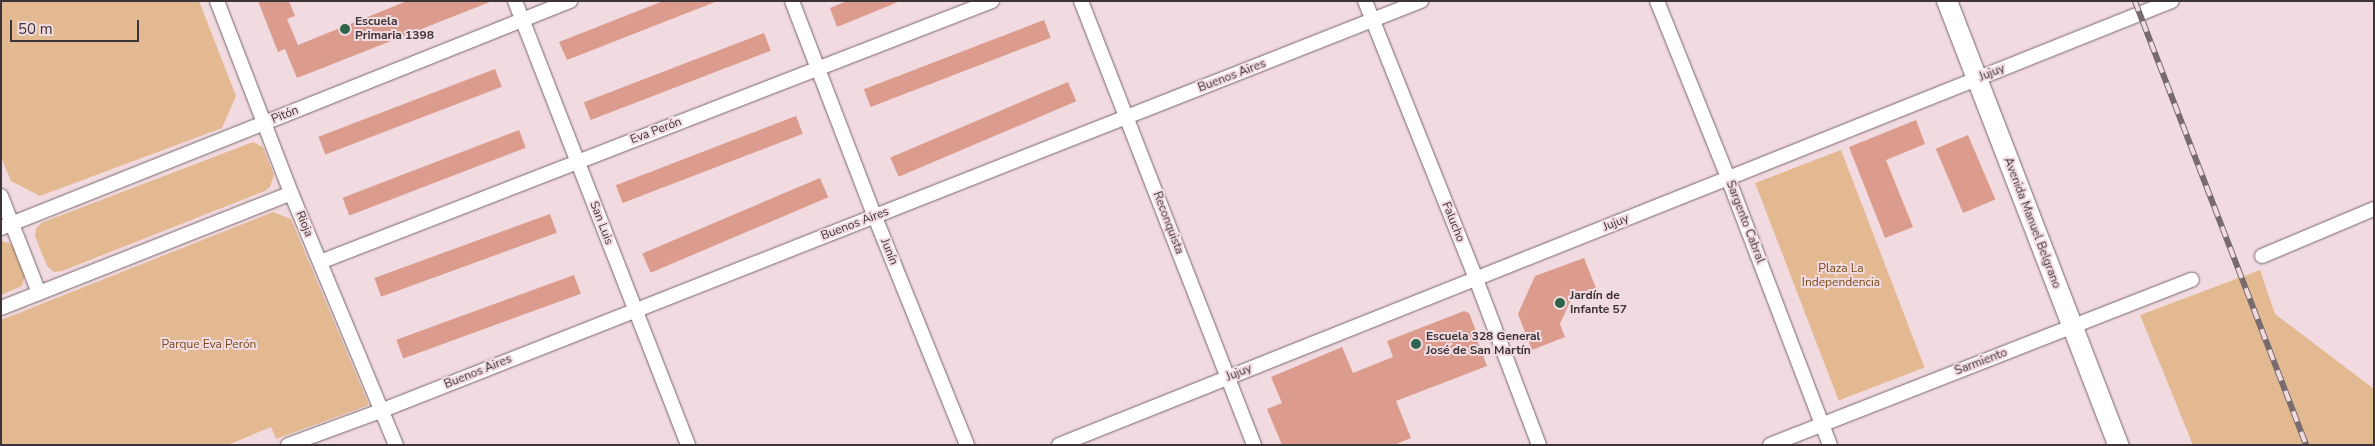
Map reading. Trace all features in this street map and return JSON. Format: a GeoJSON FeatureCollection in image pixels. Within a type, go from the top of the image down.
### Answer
{"type":"FeatureCollection","features":[{"type":"Feature","properties":{"kind":"main road","name":"Avenida Manuel Belgrano"},"geometry":{"type":"LineString","coordinates":[[1947,1],[2118,445]]}},
{"type":"Feature","properties":{"kind":"street","name":"Rioja"},"geometry":{"type":"LineString","coordinates":[[217,1],[291,193],[396,445]]}},
{"type":"Feature","properties":{"kind":"street","name":"San Luis"},"geometry":{"type":"LineString","coordinates":[[514,1],[688,445]]}},
{"type":"Feature","properties":{"kind":"street","name":"Pitón"},"geometry":{"type":"LineString","coordinates":[[7,226],[570,1]]}},
{"type":"Feature","properties":{"kind":"street","name":"Junín"},"geometry":{"type":"LineString","coordinates":[[792,1],[874,216],[967,445]]}},
{"type":"Feature","properties":{"kind":"street","name":"Eva Perón"},"geometry":{"type":"LineString","coordinates":[[320,262],[992,1]]}},
{"type":"Feature","properties":{"kind":"street","name":"Reconquista"},"geometry":{"type":"LineString","coordinates":[[1081,1],[1254,445]]}},
{"type":"Feature","properties":{"kind":"street","name":"Falucho"},"geometry":{"type":"LineString","coordinates":[[1365,1],[1476,279],[1539,445]]}},
{"type":"Feature","properties":{"kind":"street","name":"Buenos Aires"},"geometry":{"type":"LineString","coordinates":[[288,445],[383,410],[1421,1]]}},
{"type":"Feature","properties":{"kind":"street","name":"Sargento Cabral"},"geometry":{"type":"LineString","coordinates":[[1657,1],[1728,178],[1830,445]]}},
{"type":"Feature","properties":{"kind":"street","name":"Jujuy"},"geometry":{"type":"LineString","coordinates":[[1059,445],[2172,1]]}},
{"type":"Feature","properties":{"kind":"street"},"geometry":{"type":"LineString","coordinates":[[1,308],[291,193]]}},
{"type":"Feature","properties":{"kind":"street"},"geometry":{"type":"LineString","coordinates":[[1,196],[7,226],[38,293]]}},
{"type":"Feature","properties":{"kind":"street"},"geometry":{"type":"LineString","coordinates":[[2262,256],[2374,209]]}},
{"type":"Feature","properties":{"kind":"street","name":"Sarmiento"},"geometry":{"type":"LineString","coordinates":[[1770,445],[2192,280]]}},
{"type":"Feature","properties":{"kind":"green space"},"geometry":{"type":"Polygon","coordinates":[[[1,1],[199,1],[236,96],[222,128],[40,196],[11,181],[1,157],[1,1]]]}},
{"type":"Feature","properties":{"kind":"green space"},"geometry":{"type":"Polygon","coordinates":[[[253,142],[263,147],[274,175],[270,187],[265,191],[62,271],[54,272],[47,266],[35,236],[36,229],[41,223],[253,142]]]}},
{"type":"Feature","properties":{"kind":"green space","name":"Plaza La Independencia"},"geometry":{"type":"Polygon","coordinates":[[[1841,150],[1924,368],[1839,400],[1755,183],[1841,150]]]}},
{"type":"Feature","properties":{"kind":"green space","name":"Parque Eva Perón"},"geometry":{"type":"Polygon","coordinates":[[[273,212],[291,219],[369,405],[276,439],[271,427],[228,445],[1,445],[1,320],[273,212]]]}},
{"type":"Feature","properties":{"kind":"green space"},"geometry":{"type":"Polygon","coordinates":[[[1,241],[10,243],[13,247],[25,275],[22,286],[1,295],[1,241]]]}},
{"type":"Feature","properties":{"kind":"green space"},"geometry":{"type":"Polygon","coordinates":[[[2260,270],[2275,314],[2374,389],[2374,445],[2193,445],[2140,315],[2260,270]]]}},
{"type":"Feature","properties":{"kind":"building","name":"Escuela Primaria 1398"},"geometry":{"type":"Polygon","coordinates":[[[258,1],[289,1],[295,16],[287,19],[298,45],[407,1],[490,2],[297,78],[285,49],[278,52],[258,1]]]}},
{"type":"Feature","properties":{"kind":"building"},"geometry":{"type":"Polygon","coordinates":[[[663,1],[715,2],[567,60],[559,42],[663,1]]]}},
{"type":"Feature","properties":{"kind":"building"},"geometry":{"type":"Polygon","coordinates":[[[847,1],[898,2],[837,27],[830,8],[847,1]]]}},
{"type":"Feature","properties":{"kind":"building"},"geometry":{"type":"Polygon","coordinates":[[[1044,20],[1051,38],[871,107],[864,89],[1044,20]]]}},
{"type":"Feature","properties":{"kind":"building"},"geometry":{"type":"Polygon","coordinates":[[[764,33],[771,51],[591,120],[584,102],[764,33]]]}},
{"type":"Feature","properties":{"kind":"building"},"geometry":{"type":"Polygon","coordinates":[[[495,69],[502,87],[325,154],[319,137],[495,69]]]}},
{"type":"Feature","properties":{"kind":"building"},"geometry":{"type":"Polygon","coordinates":[[[1068,82],[1076,101],[899,177],[890,157],[1068,82]]]}},
{"type":"Feature","properties":{"kind":"building"},"geometry":{"type":"Polygon","coordinates":[[[796,116],[803,134],[623,203],[616,185],[796,116]]]}},
{"type":"Feature","properties":{"kind":"building"},"geometry":{"type":"Polygon","coordinates":[[[1916,120],[1925,144],[1886,160],[1913,227],[1885,238],[1849,147],[1916,120]]]}},
{"type":"Feature","properties":{"kind":"building"},"geometry":{"type":"Polygon","coordinates":[[[519,130],[526,148],[349,215],[343,198],[519,130]]]}},
{"type":"Feature","properties":{"kind":"building"},"geometry":{"type":"Polygon","coordinates":[[[1968,135],[1995,199],[1963,213],[1936,149],[1968,135]]]}},
{"type":"Feature","properties":{"kind":"building"},"geometry":{"type":"Polygon","coordinates":[[[820,178],[828,197],[651,273],[642,253],[820,178]]]}},
{"type":"Feature","properties":{"kind":"building"},"geometry":{"type":"Polygon","coordinates":[[[550,214],[557,233],[381,297],[374,278],[550,214]]]}},
{"type":"Feature","properties":{"kind":"building"},"geometry":{"type":"Polygon","coordinates":[[[1584,258],[1596,288],[1572,297],[1560,324],[1565,337],[1532,350],[1518,314],[1535,276],[1584,258]]]}},
{"type":"Feature","properties":{"kind":"building"},"geometry":{"type":"Polygon","coordinates":[[[574,275],[581,294],[403,358],[396,340],[574,275]]]}},
{"type":"Feature","properties":{"kind":"building"},"geometry":{"type":"Polygon","coordinates":[[[1464,311],[1469,313],[1487,366],[1396,401],[1411,438],[1394,445],[1282,445],[1267,409],[1282,403],[1271,377],[1342,347],[1353,373],[1393,357],[1387,341],[1464,311]]]}},
{"type":"Feature","properties":{"kind":"railway"},"geometry":{"type":"LineString","coordinates":[[2135,1],[2306,445]]}},
{"type":"Feature","properties":{"kind":"place","name":"Escuela Primaria 1398"},"geometry":{"type":"Point","coordinates":[345,29]}},
{"type":"Feature","properties":{"kind":"place","name":"Jardín de Infante 57"},"geometry":{"type":"Point","coordinates":[1560,303]}},
{"type":"Feature","properties":{"kind":"place","name":"Escuela 328 General José de San Martín"},"geometry":{"type":"Point","coordinates":[1416,344]}}]}
